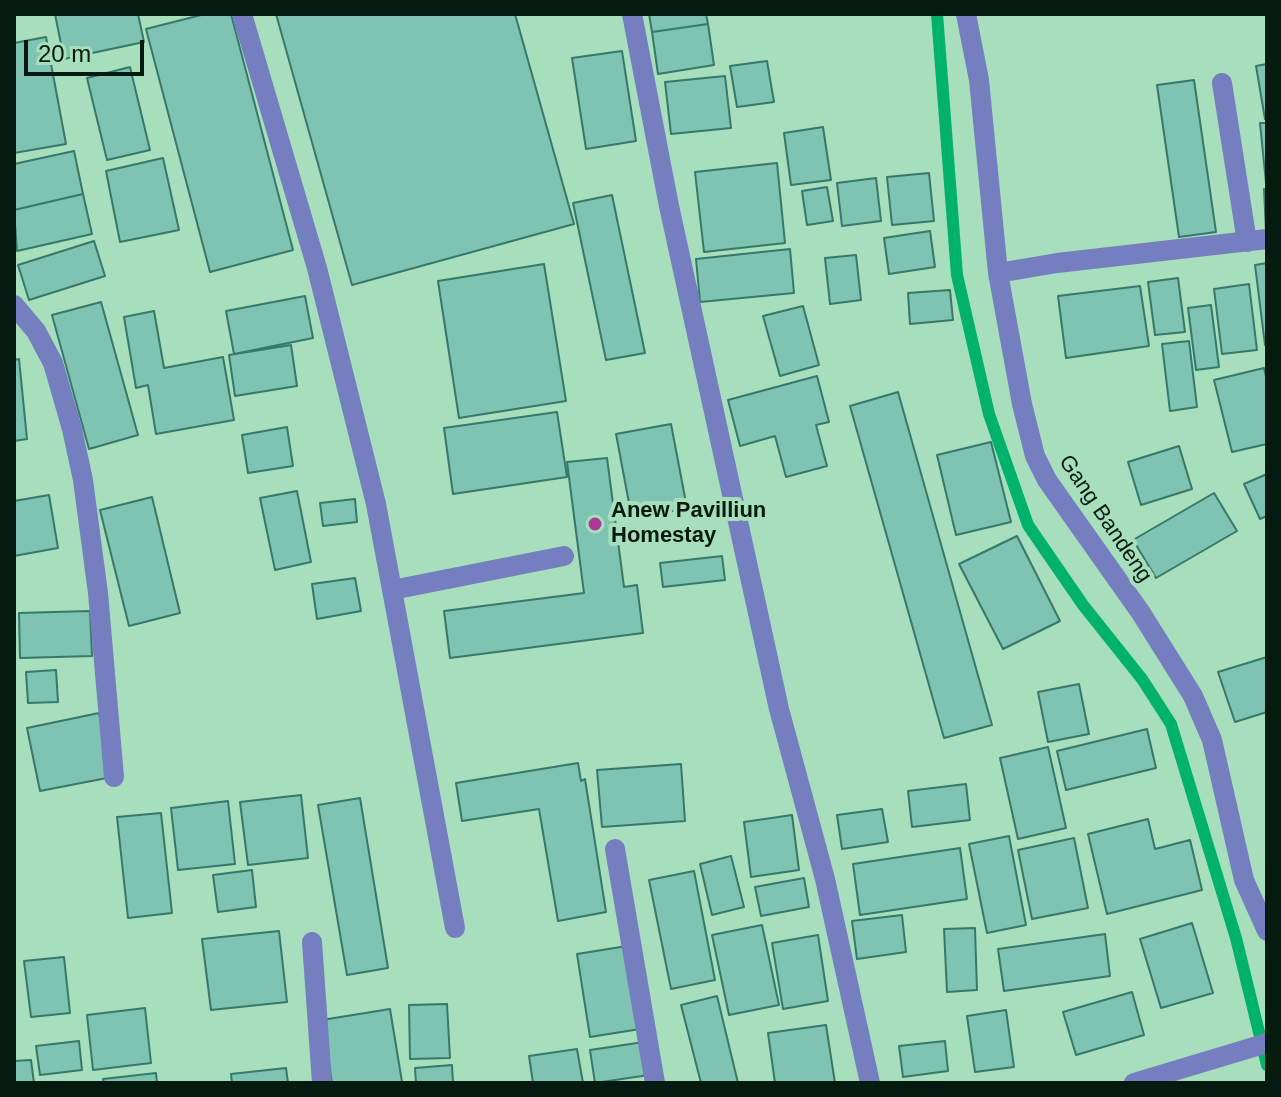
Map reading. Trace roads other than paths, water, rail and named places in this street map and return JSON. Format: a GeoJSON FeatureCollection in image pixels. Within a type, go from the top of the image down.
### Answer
{"type":"FeatureCollection","features":[{"type":"Feature","properties":{"kind":"street"},"geometry":{"type":"LineString","coordinates":[[242,14],[317,268],[376,504],[455,928]]}},
{"type":"Feature","properties":{"kind":"street"},"geometry":{"type":"LineString","coordinates":[[632,14],[669,206],[779,709],[825,879],[870,1083]]}},
{"type":"Feature","properties":{"kind":"street","name":"Gang Bandeng"},"geometry":{"type":"LineString","coordinates":[[966,14],[979,80],[998,273],[1022,404],[1035,456],[1052,488],[1141,613],[1193,696],[1212,740],[1244,880],[1267,931]]}},
{"type":"Feature","properties":{"kind":"street"},"geometry":{"type":"LineString","coordinates":[[998,273],[1057,263],[1257,241],[1222,83]]}},
{"type":"Feature","properties":{"kind":"street"},"geometry":{"type":"LineString","coordinates":[[14,305],[36,331],[53,363],[75,442],[98,593],[114,777]]}},
{"type":"Feature","properties":{"kind":"street"},"geometry":{"type":"LineString","coordinates":[[392,590],[564,556]]}},
{"type":"Feature","properties":{"kind":"street"},"geometry":{"type":"LineString","coordinates":[[615,849],[655,1083]]}},
{"type":"Feature","properties":{"kind":"street"},"geometry":{"type":"LineString","coordinates":[[312,942],[322,1083]]}},
{"type":"Feature","properties":{"kind":"street"},"geometry":{"type":"LineString","coordinates":[[1134,1083],[1267,1043]]}},
{"type":"Feature","properties":{"kind":"waterway"},"geometry":{"type":"LineString","coordinates":[[937,14],[957,275],[989,414],[1028,525],[1083,605],[1142,679],[1171,724],[1236,938],[1267,1065]]}},
{"type":"Feature","properties":{"kind":"place","name":"Anew Pavilliun Homestay"},"geometry":{"type":"Point","coordinates":[595,524]}}]}
